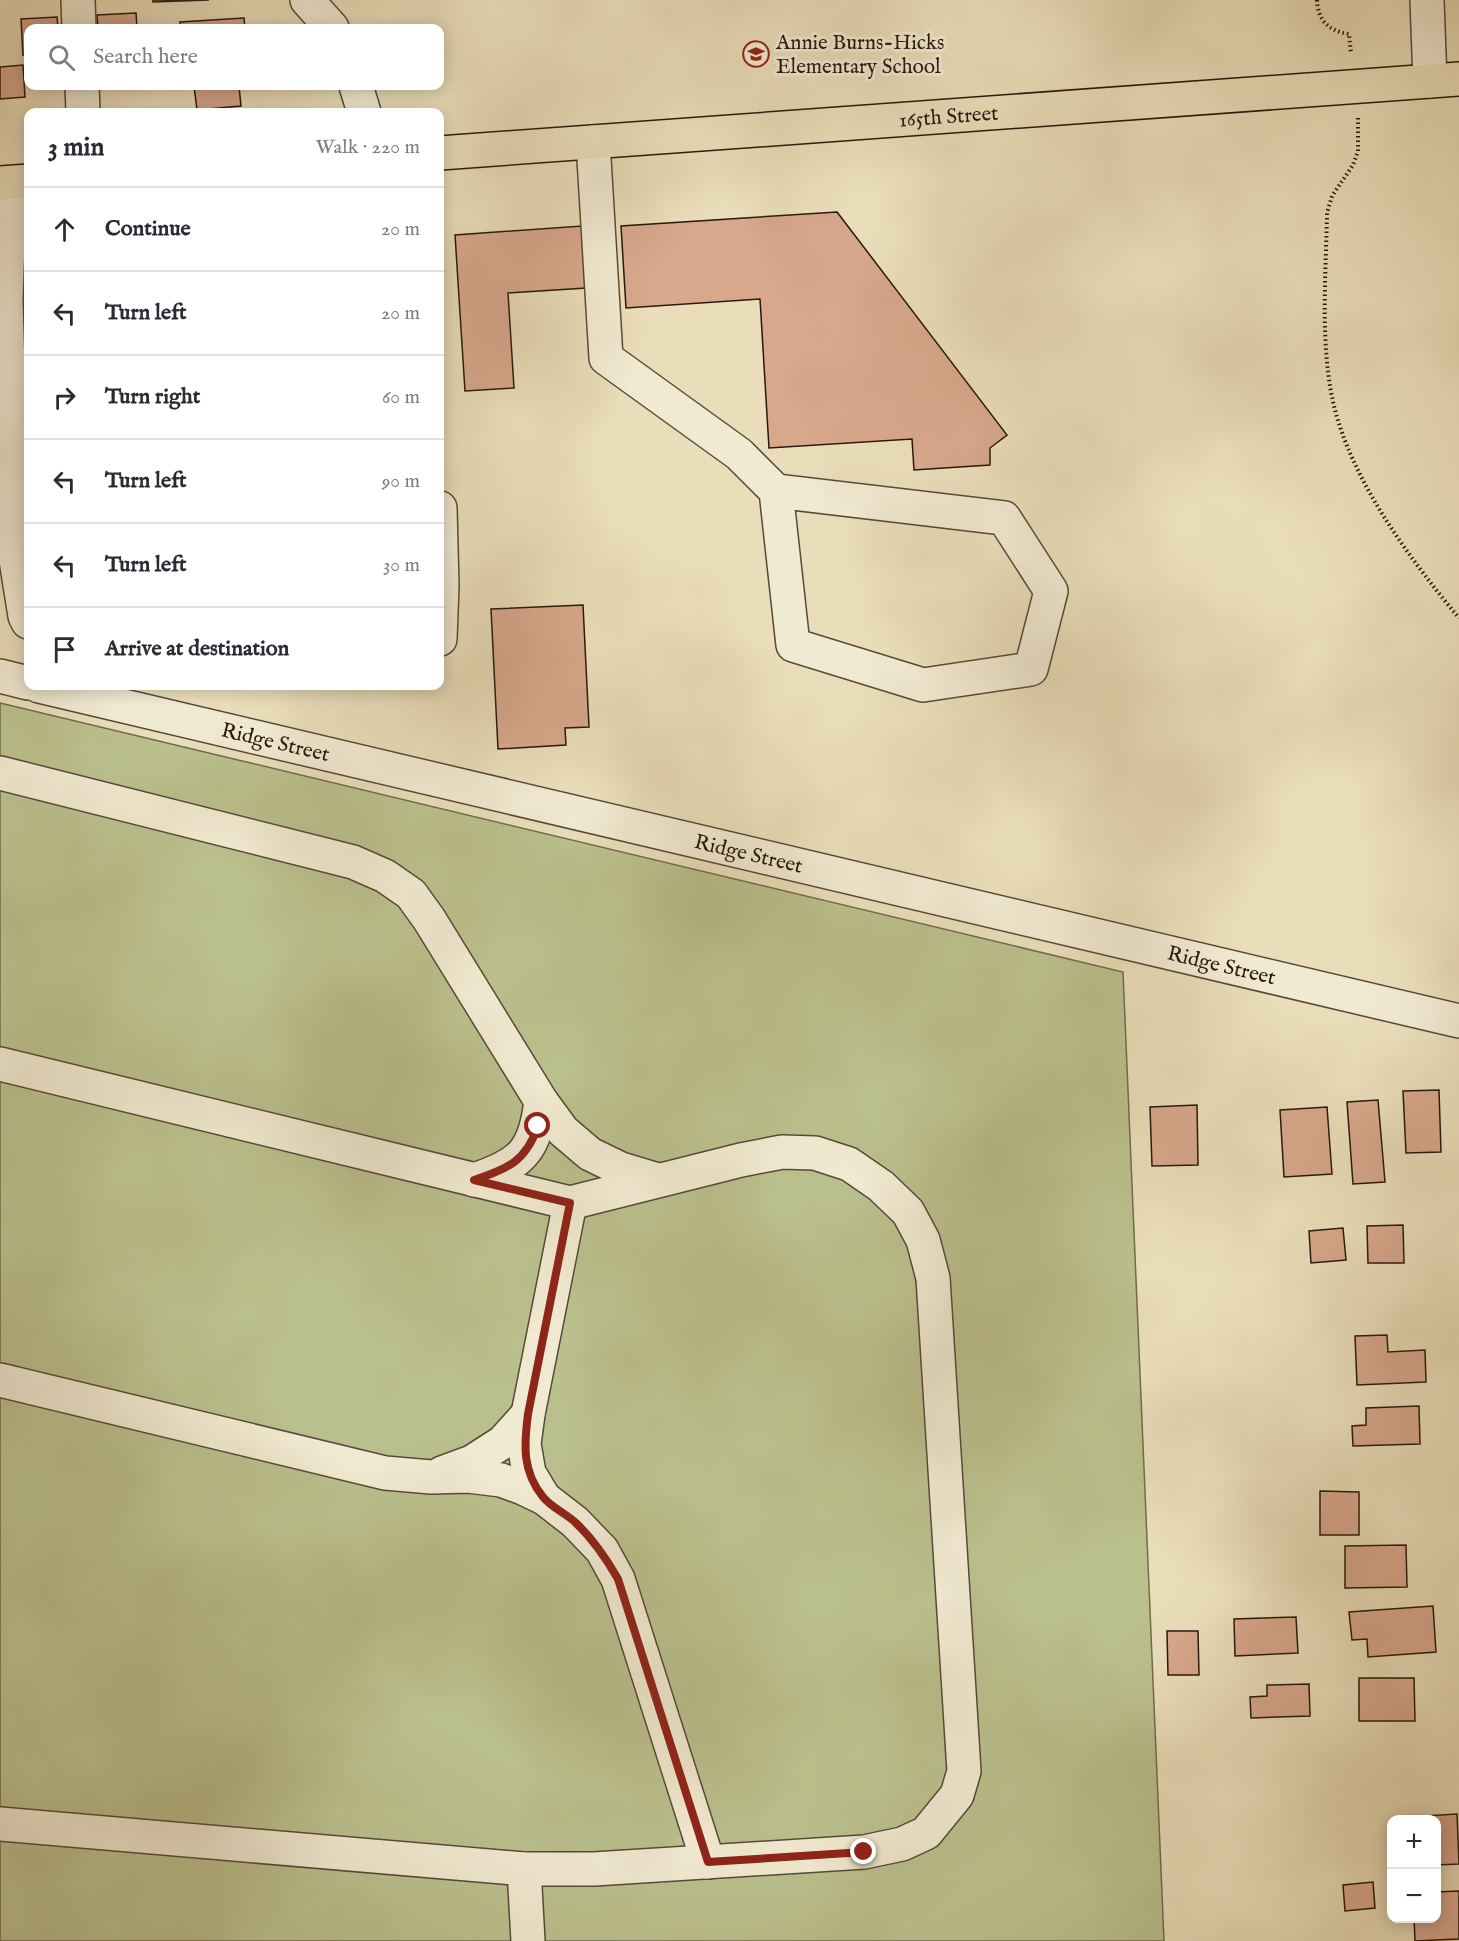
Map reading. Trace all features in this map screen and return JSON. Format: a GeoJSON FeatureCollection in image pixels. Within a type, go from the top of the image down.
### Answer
{"type":"FeatureCollection","features":[{"type":"Feature","properties":{"kind":"main road","name":"165th Street"},"geometry":{"type":"LineString","coordinates":[[444,153],[1445,80]]}},
{"type":"Feature","properties":{"kind":"street"},"geometry":{"type":"LineString","coordinates":[[78,0],[79,24]]}},
{"type":"Feature","properties":{"kind":"street"},"geometry":{"type":"LineString","coordinates":[[308,0],[329,24]]}},
{"type":"Feature","properties":{"kind":"street"},"geometry":{"type":"LineString","coordinates":[[1427,0],[1445,80]]}},
{"type":"Feature","properties":{"kind":"street"},"geometry":{"type":"LineString","coordinates":[[82,90],[83,108]]}},
{"type":"Feature","properties":{"kind":"street"},"geometry":{"type":"LineString","coordinates":[[357,90],[363,108]]}},
{"type":"Feature","properties":{"kind":"street"},"geometry":{"type":"LineString","coordinates":[[592,142],[606,358],[739,454],[776,491],[1004,518],[1051,591],[1031,669],[923,686],[793,645],[776,491]]}},
{"type":"Feature","properties":{"kind":"street"},"geometry":{"type":"LineString","coordinates":[[13,183],[18,272],[6,300],[13,541],[24,610]]}},
{"type":"Feature","properties":{"kind":"street"},"geometry":{"type":"LineString","coordinates":[[0,676],[24,682]]}},
{"type":"Feature","properties":{"kind":"street","name":"Ridge Street"},"geometry":{"type":"LineString","coordinates":[[56,690],[1459,1021]]}},
{"type":"Feature","properties":{"kind":"street"},"geometry":{"type":"LineString","coordinates":[[0,773],[353,862],[385,876],[411,894],[429,919],[541,1101],[563,1131],[590,1154],[621,1169],[658,1180]]}},
{"type":"Feature","properties":{"kind":"street"},"geometry":{"type":"LineString","coordinates":[[0,1064],[570,1203],[741,1160],[782,1152],[815,1154],[849,1164],[881,1186],[908,1212],[923,1240],[933,1278],[964,1771],[957,1795],[926,1833],[902,1844],[864,1852],[594,1869],[524,1869],[0,1824]]}},
{"type":"Feature","properties":{"kind":"street"},"geometry":{"type":"LineString","coordinates":[[474,1180],[496,1172],[518,1159],[532,1144],[538,1126],[541,1101]]}},
{"type":"Feature","properties":{"kind":"street"},"geometry":{"type":"LineString","coordinates":[[544,1498],[529,1473],[524,1444],[570,1203]]}},
{"type":"Feature","properties":{"kind":"street"},"geometry":{"type":"LineString","coordinates":[[0,1380],[385,1473],[431,1477],[468,1476],[501,1480],[544,1498],[576,1522],[602,1551],[618,1579],[708,1862]]}},
{"type":"Feature","properties":{"kind":"street"},"geometry":{"type":"LineString","coordinates":[[431,1477],[472,1462],[503,1442],[528,1414]]}},
{"type":"Feature","properties":{"kind":"street"},"geometry":{"type":"LineString","coordinates":[[524,1869],[528,1941]]}},
{"type":"Feature","properties":{"kind":"path"},"geometry":{"type":"LineString","coordinates":[[1317,0],[1322,20],[1331,29],[1349,34]]}},
{"type":"Feature","properties":{"kind":"path"},"geometry":{"type":"LineString","coordinates":[[1359,133],[1358,151],[1353,165],[1332,196],[1327,213],[1325,336],[1330,387],[1341,428],[1380,510],[1408,552],[1459,618]]}},
{"type":"Feature","properties":{"kind":"green space"},"geometry":{"type":"Polygon","coordinates":[[[0,703],[1123,972],[1164,1941],[0,1941],[0,703]]]}},
{"type":"Feature","properties":{"kind":"building"},"geometry":{"type":"Polygon","coordinates":[[[153,0],[209,0],[153,2],[153,0]]]}},
{"type":"Feature","properties":{"kind":"building"},"geometry":{"type":"Polygon","coordinates":[[[136,13],[137,24],[98,24],[97,15],[136,13]]]}},
{"type":"Feature","properties":{"kind":"building"},"geometry":{"type":"Polygon","coordinates":[[[57,17],[58,24],[24,24],[23,55],[21,19],[57,17]]]}},
{"type":"Feature","properties":{"kind":"building"},"geometry":{"type":"Polygon","coordinates":[[[244,18],[245,24],[180,24],[180,22],[244,18]]]}},
{"type":"Feature","properties":{"kind":"building"},"geometry":{"type":"Polygon","coordinates":[[[23,65],[25,97],[0,99],[0,67],[23,65]]]}},
{"type":"Feature","properties":{"kind":"building"},"geometry":{"type":"Polygon","coordinates":[[[194,90],[239,90],[241,106],[197,108],[194,90]]]}},
{"type":"Feature","properties":{"kind":"building"},"geometry":{"type":"Polygon","coordinates":[[[837,212],[1007,435],[990,448],[990,465],[914,470],[912,439],[769,448],[760,299],[626,308],[621,226],[837,212]]]}},
{"type":"Feature","properties":{"kind":"building"},"geometry":{"type":"Polygon","coordinates":[[[582,226],[586,288],[508,293],[514,388],[465,391],[455,235],[582,226]]]}},
{"type":"Feature","properties":{"kind":"building"},"geometry":{"type":"Polygon","coordinates":[[[20,296],[24,296],[24,354],[20,296]]]}},
{"type":"Feature","properties":{"kind":"building"},"geometry":{"type":"Polygon","coordinates":[[[583,605],[589,727],[565,728],[566,745],[498,749],[491,609],[583,605]]]}},
{"type":"Feature","properties":{"kind":"building"},"geometry":{"type":"Polygon","coordinates":[[[1439,1090],[1441,1152],[1406,1153],[1403,1091],[1439,1090]]]}},
{"type":"Feature","properties":{"kind":"building"},"geometry":{"type":"Polygon","coordinates":[[[1378,1100],[1385,1182],[1353,1184],[1347,1102],[1378,1100]]]}},
{"type":"Feature","properties":{"kind":"building"},"geometry":{"type":"Polygon","coordinates":[[[1197,1105],[1198,1165],[1152,1166],[1150,1107],[1197,1105]]]}},
{"type":"Feature","properties":{"kind":"building"},"geometry":{"type":"Polygon","coordinates":[[[1327,1107],[1332,1174],[1284,1177],[1280,1110],[1327,1107]]]}},
{"type":"Feature","properties":{"kind":"building"},"geometry":{"type":"Polygon","coordinates":[[[1403,1225],[1404,1263],[1368,1263],[1367,1226],[1403,1225]]]}},
{"type":"Feature","properties":{"kind":"building"},"geometry":{"type":"Polygon","coordinates":[[[1343,1228],[1346,1260],[1311,1263],[1309,1231],[1343,1228]]]}},
{"type":"Feature","properties":{"kind":"building"},"geometry":{"type":"Polygon","coordinates":[[[1387,1335],[1388,1352],[1425,1350],[1426,1382],[1357,1385],[1355,1336],[1387,1335]]]}},
{"type":"Feature","properties":{"kind":"building"},"geometry":{"type":"Polygon","coordinates":[[[1419,1406],[1420,1444],[1353,1446],[1352,1426],[1366,1425],[1366,1408],[1419,1406]]]}},
{"type":"Feature","properties":{"kind":"building"},"geometry":{"type":"Polygon","coordinates":[[[1320,1491],[1359,1492],[1359,1535],[1320,1535],[1320,1491]]]}},
{"type":"Feature","properties":{"kind":"building"},"geometry":{"type":"Polygon","coordinates":[[[1406,1545],[1407,1587],[1345,1588],[1345,1546],[1406,1545]]]}},
{"type":"Feature","properties":{"kind":"building"},"geometry":{"type":"Polygon","coordinates":[[[1433,1606],[1436,1652],[1368,1657],[1367,1639],[1352,1640],[1349,1612],[1433,1606]]]}},
{"type":"Feature","properties":{"kind":"building"},"geometry":{"type":"Polygon","coordinates":[[[1296,1617],[1298,1653],[1235,1656],[1234,1619],[1296,1617]]]}},
{"type":"Feature","properties":{"kind":"building"},"geometry":{"type":"Polygon","coordinates":[[[1167,1631],[1198,1631],[1199,1675],[1168,1675],[1167,1631]]]}},
{"type":"Feature","properties":{"kind":"building"},"geometry":{"type":"Polygon","coordinates":[[[1359,1678],[1414,1678],[1415,1721],[1359,1721],[1359,1678]]]}},
{"type":"Feature","properties":{"kind":"building"},"geometry":{"type":"Polygon","coordinates":[[[1309,1684],[1310,1716],[1251,1718],[1250,1697],[1267,1696],[1267,1685],[1309,1684]]]}},
{"type":"Feature","properties":{"kind":"building"},"geometry":{"type":"Polygon","coordinates":[[[1457,1814],[1459,1864],[1441,1865],[1441,1815],[1457,1814]]]}},
{"type":"Feature","properties":{"kind":"building"},"geometry":{"type":"Polygon","coordinates":[[[1373,1882],[1375,1908],[1345,1911],[1343,1885],[1373,1882]]]}},
{"type":"Feature","properties":{"kind":"building"},"geometry":{"type":"Polygon","coordinates":[[[1459,1891],[1459,1939],[1415,1941],[1414,1923],[1441,1923],[1441,1892],[1459,1891]]]}},
{"type":"Feature","properties":{"kind":"place","name":"Annie Burns-Hicks Elementary School"},"geometry":{"type":"Point","coordinates":[756,54]}},
{"type":"Feature","properties":{"kind":"route"},"geometry":{"type":"LineString","coordinates":[[538,1126],[532,1144],[518,1159],[496,1172],[474,1180],[570,1203],[528,1414],[524,1444],[529,1473],[544,1498],[576,1522],[602,1551],[618,1579],[708,1862],[864,1852]]}}]}
